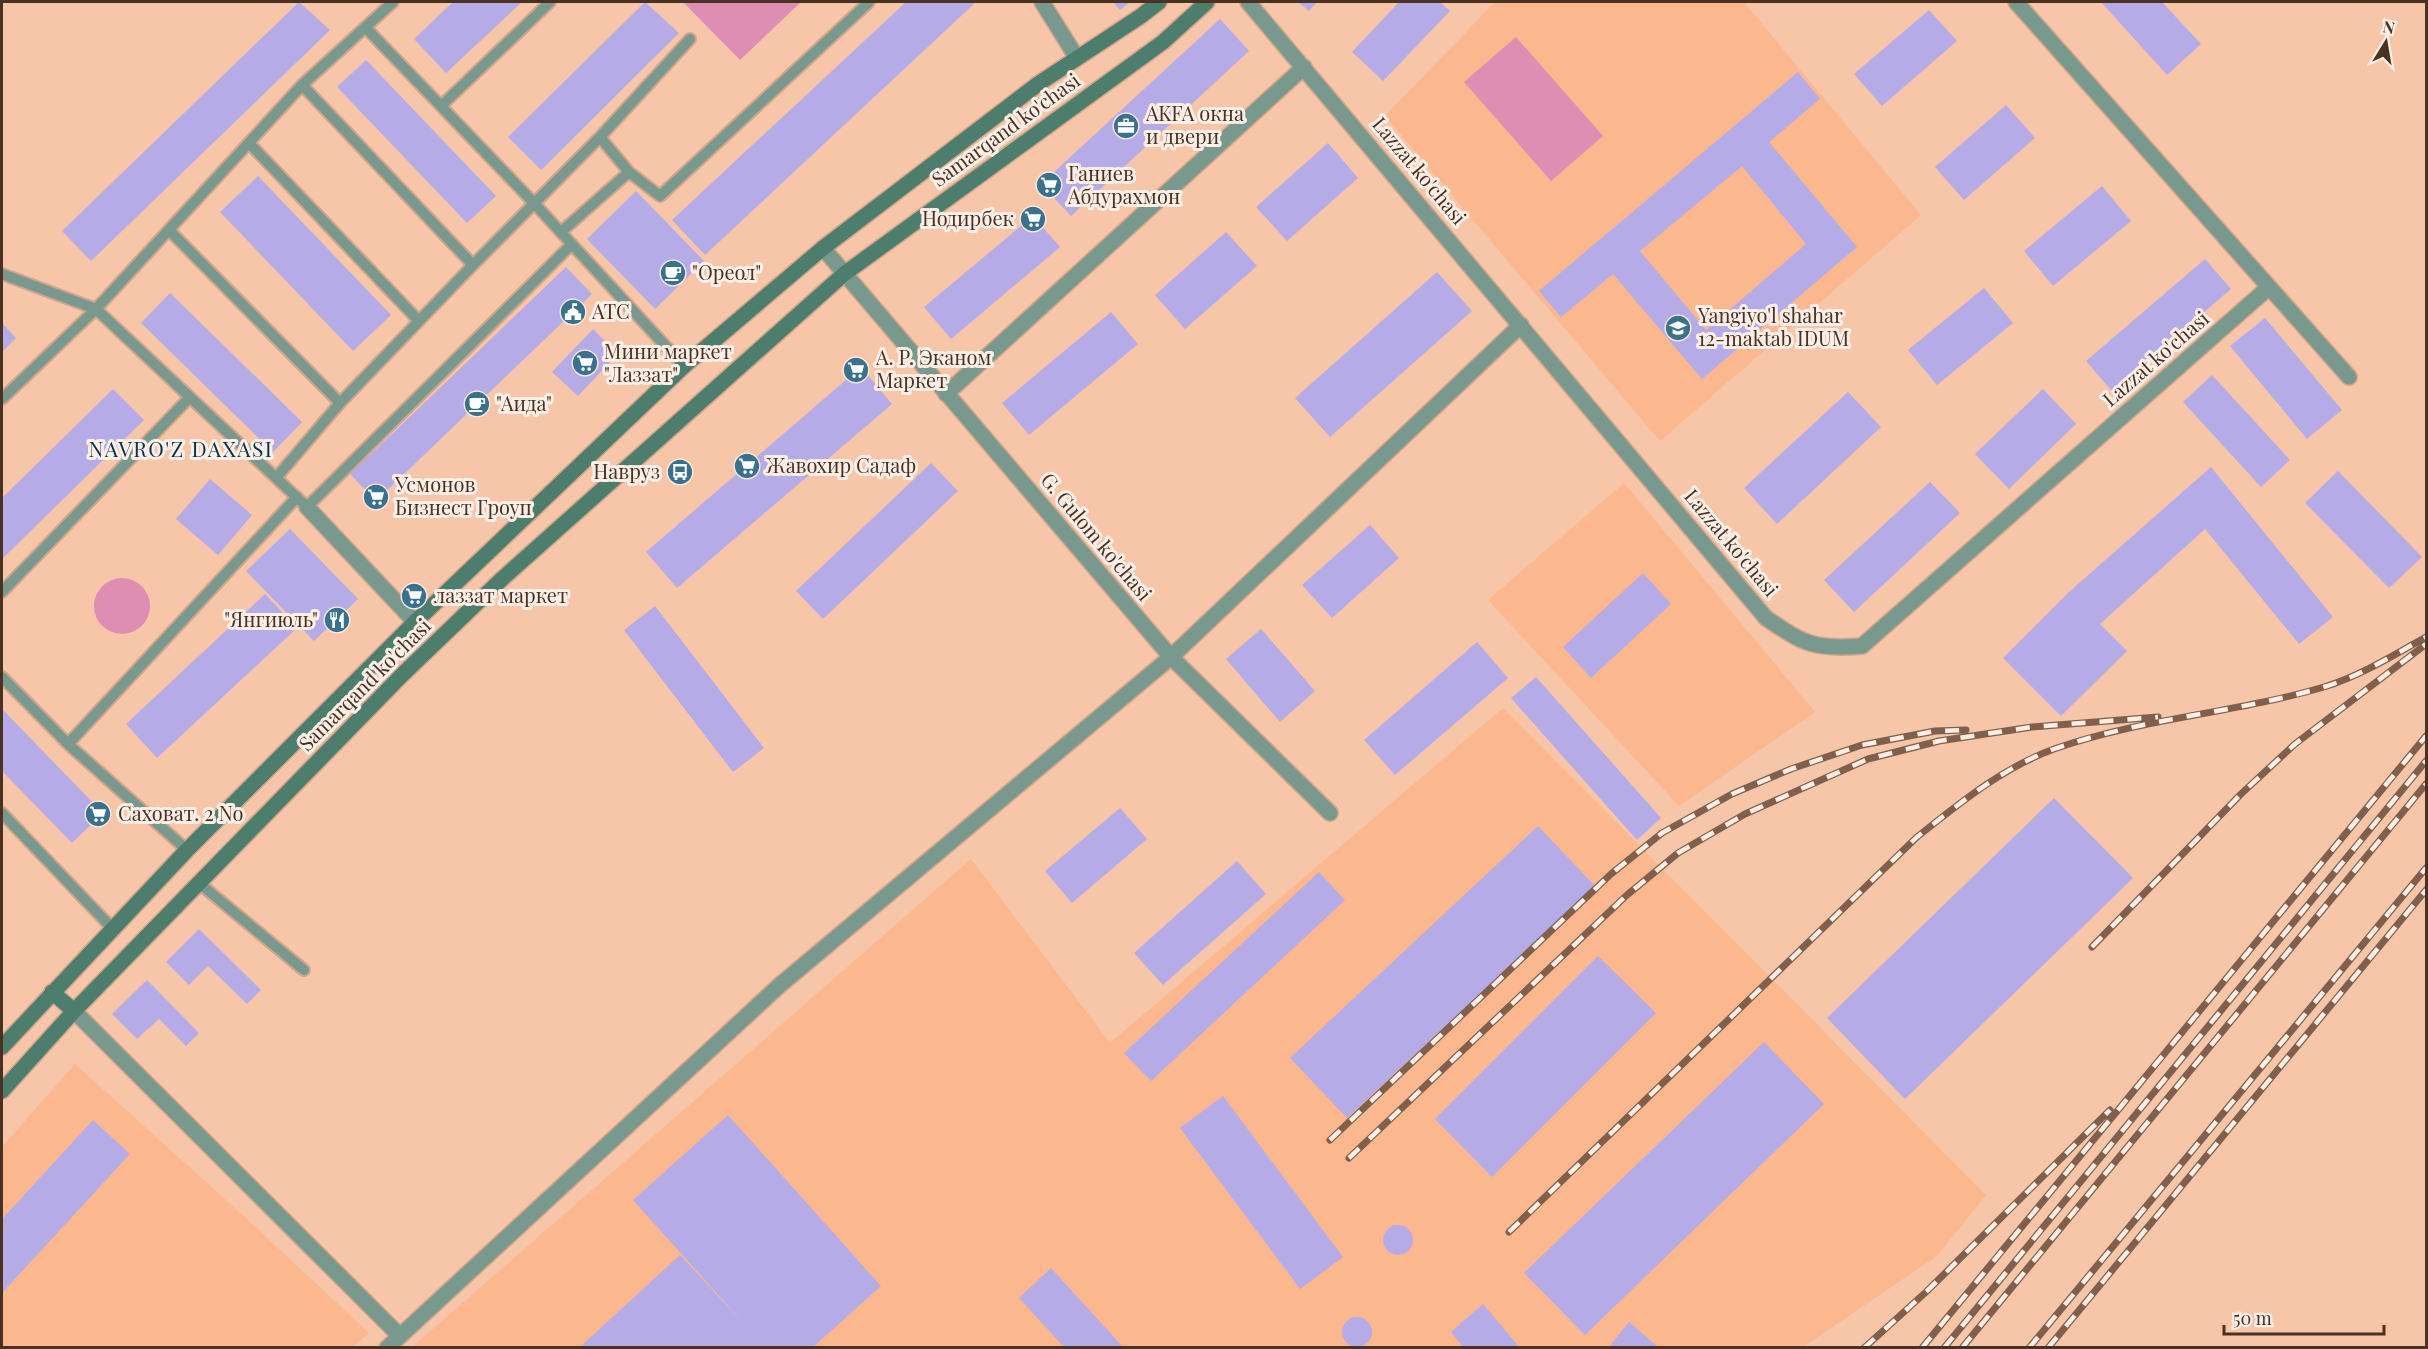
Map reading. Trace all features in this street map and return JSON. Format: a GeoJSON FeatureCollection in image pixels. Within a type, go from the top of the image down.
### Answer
{"type":"FeatureCollection","features":[{"type":"Feature","properties":{"kind":"main road","name":"Samarqand ko'chasi"},"geometry":{"type":"LineString","coordinates":[[2,1047],[187,850],[415,622],[684,366],[823,248],[1038,84],[1159,2]]}},
{"type":"Feature","properties":{"kind":"main road","name":"Samarqand ko'chasi"},"geometry":{"type":"LineString","coordinates":[[2,1091],[74,1011],[403,674],[495,586],[844,274],[1163,42],[1207,2]]}},
{"type":"Feature","properties":{"kind":"main road"},"geometry":{"type":"LineString","coordinates":[[52,992],[74,1011]]}},
{"type":"Feature","properties":{"kind":"street"},"geometry":{"type":"LineString","coordinates":[[1042,2],[1077,58]]}},
{"type":"Feature","properties":{"kind":"street","name":"Lazzat ko'chasi"},"geometry":{"type":"LineString","coordinates":[[1248,2],[1766,618],[1799,641],[1830,649],[1862,646],[2268,288]]}},
{"type":"Feature","properties":{"kind":"street"},"geometry":{"type":"LineString","coordinates":[[2016,2],[2349,377]]}},
{"type":"Feature","properties":{"kind":"street"},"geometry":{"type":"LineString","coordinates":[[946,394],[1304,67]]}},
{"type":"Feature","properties":{"kind":"street","name":"G. Gulom ko'chasi"},"geometry":{"type":"LineString","coordinates":[[823,248],[1171,657],[1330,813]]}},
{"type":"Feature","properties":{"kind":"street"},"geometry":{"type":"LineString","coordinates":[[387,1347],[780,985],[1171,657],[1521,325]]}},
{"type":"Feature","properties":{"kind":"street"},"geometry":{"type":"LineString","coordinates":[[302,502],[415,622]]}},
{"type":"Feature","properties":{"kind":"street"},"geometry":{"type":"LineString","coordinates":[[74,1011],[399,1335]]}},
{"type":"Feature","properties":{"kind":"lane"},"geometry":{"type":"LineString","coordinates":[[2,399],[96,309],[302,85],[393,2]]}},
{"type":"Feature","properties":{"kind":"lane"},"geometry":{"type":"LineString","coordinates":[[441,106],[550,2]]}},
{"type":"Feature","properties":{"kind":"lane"},"geometry":{"type":"LineString","coordinates":[[600,137],[629,172],[660,196],[869,2]]}},
{"type":"Feature","properties":{"kind":"lane"},"geometry":{"type":"LineString","coordinates":[[366,28],[533,202],[684,366]]}},
{"type":"Feature","properties":{"kind":"lane"},"geometry":{"type":"LineString","coordinates":[[276,478],[340,403],[418,320],[600,137],[690,39]]}},
{"type":"Feature","properties":{"kind":"lane"},"geometry":{"type":"LineString","coordinates":[[302,85],[473,265]]}},
{"type":"Feature","properties":{"kind":"lane"},"geometry":{"type":"LineString","coordinates":[[249,143],[418,320]]}},
{"type":"Feature","properties":{"kind":"lane"},"geometry":{"type":"LineString","coordinates":[[561,232],[629,172]]}},
{"type":"Feature","properties":{"kind":"lane"},"geometry":{"type":"LineString","coordinates":[[169,230],[340,403]]}},
{"type":"Feature","properties":{"kind":"lane"},"geometry":{"type":"LineString","coordinates":[[68,744],[302,502],[572,244]]}},
{"type":"Feature","properties":{"kind":"lane"},"geometry":{"type":"LineString","coordinates":[[2,274],[96,309],[302,502]]}},
{"type":"Feature","properties":{"kind":"lane"},"geometry":{"type":"LineString","coordinates":[[2,592],[190,397]]}},
{"type":"Feature","properties":{"kind":"lane"},"geometry":{"type":"LineString","coordinates":[[2,677],[68,744],[187,850]]}},
{"type":"Feature","properties":{"kind":"lane"},"geometry":{"type":"LineString","coordinates":[[2,813],[112,928]]}},
{"type":"Feature","properties":{"kind":"lane"},"geometry":{"type":"LineString","coordinates":[[199,883],[304,970]]}},
{"type":"Feature","properties":{"kind":"shaded area"},"geometry":{"type":"Polygon","coordinates":[[[683,2],[801,2],[740,60],[683,2]]]}},
{"type":"Feature","properties":{"kind":"shaded area","name":"Yangiyo'l shahar 12-maktab IDUM"},"geometry":{"type":"Polygon","coordinates":[[[1495,2],[1744,2],[1921,215],[1660,441],[1385,116],[1495,2]]]}},
{"type":"Feature","properties":{"kind":"shaded area"},"geometry":{"type":"Polygon","coordinates":[[[1516,37],[1603,136],[1551,181],[1464,82],[1516,37]]]}},
{"type":"Feature","properties":{"kind":"shaded area"},"geometry":{"type":"Polygon","coordinates":[[[1624,483],[1815,712],[1679,806],[1488,600],[1624,483]]]}},
{"type":"Feature","properties":{"kind":"shaded area"},"geometry":{"type":"Polygon","coordinates":[[[122,578],[133,580],[142,586],[148,595],[150,606],[148,617],[142,626],[133,632],[122,634],[111,632],[102,626],[96,617],[94,606],[96,595],[102,586],[111,580],[122,578]]]}},
{"type":"Feature","properties":{"kind":"shaded area"},"geometry":{"type":"Polygon","coordinates":[[[1503,708],[1986,1195],[1937,1256],[1803,1347],[411,1348],[971,859],[1110,1043],[1503,708]]]}},
{"type":"Feature","properties":{"kind":"shaded area"},"geometry":{"type":"Polygon","coordinates":[[[75,1064],[369,1333],[351,1348],[2,1348],[2,1147],[75,1064]]]}},
{"type":"Feature","properties":{"kind":"building"},"geometry":{"type":"Polygon","coordinates":[[[299,2],[330,30],[91,261],[62,231],[299,2]]]}},
{"type":"Feature","properties":{"kind":"building"},"geometry":{"type":"Polygon","coordinates":[[[453,2],[522,2],[446,73],[414,39],[453,2]]]}},
{"type":"Feature","properties":{"kind":"building"},"geometry":{"type":"Polygon","coordinates":[[[645,2],[679,33],[541,170],[508,137],[645,2]]]}},
{"type":"Feature","properties":{"kind":"building"},"geometry":{"type":"Polygon","coordinates":[[[906,2],[976,2],[705,255],[672,220],[906,2]]]}},
{"type":"Feature","properties":{"kind":"building"},"geometry":{"type":"Polygon","coordinates":[[[1113,2],[1130,2],[1120,10],[1113,2]]]}},
{"type":"Feature","properties":{"kind":"building"},"geometry":{"type":"Polygon","coordinates":[[[1298,2],[1317,2],[1309,11],[1298,2]]]}},
{"type":"Feature","properties":{"kind":"building"},"geometry":{"type":"Polygon","coordinates":[[[1399,2],[1440,2],[1450,11],[1383,81],[1352,52],[1399,2]]]}},
{"type":"Feature","properties":{"kind":"building"},"geometry":{"type":"Polygon","coordinates":[[[2101,2],[2162,2],[2201,44],[2167,75],[2101,2]]]}},
{"type":"Feature","properties":{"kind":"building"},"geometry":{"type":"Polygon","coordinates":[[[1929,10],[1957,41],[1882,106],[1854,74],[1929,10]]]}},
{"type":"Feature","properties":{"kind":"building"},"geometry":{"type":"Polygon","coordinates":[[[1220,19],[1249,51],[1071,216],[1041,184],[1220,19]]]}},
{"type":"Feature","properties":{"kind":"building"},"geometry":{"type":"Polygon","coordinates":[[[366,60],[496,196],[467,223],[337,87],[366,60]]]}},
{"type":"Feature","properties":{"kind":"building"},"geometry":{"type":"Polygon","coordinates":[[[1798,72],[1820,99],[1769,142],[1857,247],[1702,379],[1613,274],[1561,317],[1539,291],[1798,72]],[[1742,166],[1640,251],[1706,330],[1806,244],[1742,166]]]}},
{"type":"Feature","properties":{"kind":"building"},"geometry":{"type":"Polygon","coordinates":[[[2006,105],[2035,138],[1964,200],[1935,167],[2006,105]]]}},
{"type":"Feature","properties":{"kind":"building"},"geometry":{"type":"Polygon","coordinates":[[[1328,143],[1358,178],[1287,241],[1256,207],[1328,143]]]}},
{"type":"Feature","properties":{"kind":"building"},"geometry":{"type":"Polygon","coordinates":[[[258,176],[391,315],[353,351],[220,212],[258,176]]]}},
{"type":"Feature","properties":{"kind":"building"},"geometry":{"type":"Polygon","coordinates":[[[2102,186],[2131,221],[2053,286],[2024,251],[2102,186]]]}},
{"type":"Feature","properties":{"kind":"building"},"geometry":{"type":"Polygon","coordinates":[[[636,191],[704,261],[655,309],[587,239],[636,191]]]}},
{"type":"Feature","properties":{"kind":"building"},"geometry":{"type":"Polygon","coordinates":[[[1033,216],[1060,247],[951,339],[924,307],[1033,216]]]}},
{"type":"Feature","properties":{"kind":"building"},"geometry":{"type":"Polygon","coordinates":[[[1226,232],[1257,266],[1185,329],[1155,295],[1226,232]]]}},
{"type":"Feature","properties":{"kind":"building"},"geometry":{"type":"Polygon","coordinates":[[[2205,259],[2231,289],[2112,391],[2086,361],[2205,259]]]}},
{"type":"Feature","properties":{"kind":"building"},"geometry":{"type":"Polygon","coordinates":[[[566,267],[592,294],[376,501],[350,474],[566,267]]]}},
{"type":"Feature","properties":{"kind":"building"},"geometry":{"type":"Polygon","coordinates":[[[1437,272],[1472,311],[1330,437],[1295,398],[1437,272]]]}},
{"type":"Feature","properties":{"kind":"building"},"geometry":{"type":"Polygon","coordinates":[[[1984,288],[2013,323],[1937,385],[1908,350],[1984,288]]]}},
{"type":"Feature","properties":{"kind":"building"},"geometry":{"type":"Polygon","coordinates":[[[170,293],[302,422],[273,452],[141,323],[170,293]]]}},
{"type":"Feature","properties":{"kind":"building"},"geometry":{"type":"Polygon","coordinates":[[[1111,312],[1138,344],[1029,435],[1002,403],[1111,312]]]}},
{"type":"Feature","properties":{"kind":"building"},"geometry":{"type":"Polygon","coordinates":[[[2265,318],[2342,410],[2307,439],[2230,346],[2265,318]]]}},
{"type":"Feature","properties":{"kind":"building"},"geometry":{"type":"Polygon","coordinates":[[[2,323],[16,338],[2,352],[2,323]]]}},
{"type":"Feature","properties":{"kind":"building","name":"Мини маркет \"Лаззат\""},"geometry":{"type":"Polygon","coordinates":[[[593,329],[618,354],[578,396],[552,372],[593,329]]]}},
{"type":"Feature","properties":{"kind":"building"},"geometry":{"type":"Polygon","coordinates":[[[861,367],[892,404],[677,588],[646,552],[861,367]]]}},
{"type":"Feature","properties":{"kind":"building"},"geometry":{"type":"Polygon","coordinates":[[[2212,375],[2290,460],[2261,487],[2183,402],[2212,375]]]}},
{"type":"Feature","properties":{"kind":"building"},"geometry":{"type":"Polygon","coordinates":[[[113,389],[144,420],[2,559],[2,498],[113,389]]]}},
{"type":"Feature","properties":{"kind":"building"},"geometry":{"type":"Polygon","coordinates":[[[2043,389],[2076,424],[2009,489],[1975,454],[2043,389]]]}},
{"type":"Feature","properties":{"kind":"building"},"geometry":{"type":"Polygon","coordinates":[[[1848,392],[1881,427],[1777,524],[1744,488],[1848,392]]]}},
{"type":"Feature","properties":{"kind":"building"},"geometry":{"type":"Polygon","coordinates":[[[931,463],[958,491],[823,619],[796,591],[931,463]]]}},
{"type":"Feature","properties":{"kind":"building"},"geometry":{"type":"Polygon","coordinates":[[[2211,467],[2333,617],[2299,644],[2205,529],[2100,624],[2127,651],[2061,716],[2003,658],[2069,592],[2211,467]]]}},
{"type":"Feature","properties":{"kind":"building"},"geometry":{"type":"Polygon","coordinates":[[[2338,471],[2422,557],[2389,588],[2305,503],[2338,471]]]}},
{"type":"Feature","properties":{"kind":"building"},"geometry":{"type":"Polygon","coordinates":[[[210,479],[252,515],[218,555],[176,519],[210,479]]]}},
{"type":"Feature","properties":{"kind":"building"},"geometry":{"type":"Polygon","coordinates":[[[1930,482],[1960,513],[1854,612],[1824,580],[1930,482]]]}},
{"type":"Feature","properties":{"kind":"building"},"geometry":{"type":"Polygon","coordinates":[[[1370,525],[1399,558],[1332,618],[1302,585],[1370,525]]]}},
{"type":"Feature","properties":{"kind":"building"},"geometry":{"type":"Polygon","coordinates":[[[290,529],[358,599],[314,641],[246,571],[290,529]]]}},
{"type":"Feature","properties":{"kind":"building"},"geometry":{"type":"Polygon","coordinates":[[[1643,573],[1671,604],[1591,678],[1563,647],[1643,573]]]}},
{"type":"Feature","properties":{"kind":"building"},"geometry":{"type":"Polygon","coordinates":[[[265,594],[297,628],[157,758],[126,724],[265,594]]]}},
{"type":"Feature","properties":{"kind":"building"},"geometry":{"type":"Polygon","coordinates":[[[655,606],[764,748],[733,772],[624,630],[655,606]]]}},
{"type":"Feature","properties":{"kind":"building"},"geometry":{"type":"Polygon","coordinates":[[[1261,629],[1315,691],[1280,722],[1226,659],[1261,629]]]}},
{"type":"Feature","properties":{"kind":"building"},"geometry":{"type":"Polygon","coordinates":[[[1477,642],[1508,678],[1395,775],[1364,740],[1477,642]]]}},
{"type":"Feature","properties":{"kind":"building"},"geometry":{"type":"Polygon","coordinates":[[[1536,677],[1661,818],[1637,840],[1511,698],[1536,677]]]}},
{"type":"Feature","properties":{"kind":"building"},"geometry":{"type":"Polygon","coordinates":[[[2,709],[103,813],[72,843],[2,771],[2,709]]]}},
{"type":"Feature","properties":{"kind":"building"},"geometry":{"type":"Polygon","coordinates":[[[2054,798],[2133,878],[1905,1099],[1827,1018],[2054,798]]]}},
{"type":"Feature","properties":{"kind":"building"},"geometry":{"type":"Polygon","coordinates":[[[1120,808],[1147,839],[1072,903],[1045,871],[1120,808]]]}},
{"type":"Feature","properties":{"kind":"building"},"geometry":{"type":"Polygon","coordinates":[[[1538,826],[1595,886],[1347,1118],[1290,1058],[1538,826]]]}},
{"type":"Feature","properties":{"kind":"building"},"geometry":{"type":"Polygon","coordinates":[[[1237,861],[1266,894],[1163,985],[1134,953],[1237,861]]]}},
{"type":"Feature","properties":{"kind":"building"},"geometry":{"type":"Polygon","coordinates":[[[1319,872],[1345,900],[1151,1081],[1124,1053],[1319,872]]]}},
{"type":"Feature","properties":{"kind":"building"},"geometry":{"type":"Polygon","coordinates":[[[199,929],[261,990],[247,1004],[208,966],[189,985],[166,962],[199,929]]]}},
{"type":"Feature","properties":{"kind":"building"},"geometry":{"type":"Polygon","coordinates":[[[1598,956],[1656,1013],[1492,1177],[1435,1119],[1598,956]]]}},
{"type":"Feature","properties":{"kind":"building"},"geometry":{"type":"Polygon","coordinates":[[[147,980],[199,1033],[186,1046],[159,1019],[137,1039],[112,1014],[147,980]]]}},
{"type":"Feature","properties":{"kind":"building"},"geometry":{"type":"Polygon","coordinates":[[[1764,1042],[1824,1104],[1585,1335],[1524,1273],[1764,1042]]]}},
{"type":"Feature","properties":{"kind":"building"},"geometry":{"type":"Polygon","coordinates":[[[1223,1096],[1343,1257],[1300,1289],[1180,1128],[1223,1096]]]}},
{"type":"Feature","properties":{"kind":"building"},"geometry":{"type":"Polygon","coordinates":[[[728,1115],[881,1286],[812,1348],[579,1348],[680,1255],[748,1328],[633,1200],[728,1115]]]}},
{"type":"Feature","properties":{"kind":"building"},"geometry":{"type":"Polygon","coordinates":[[[93,1120],[130,1154],[2,1293],[2,1219],[93,1120]]]}},
{"type":"Feature","properties":{"kind":"building"},"geometry":{"type":"Polygon","coordinates":[[[1398,1225],[1408,1230],[1413,1240],[1408,1250],[1398,1255],[1388,1250],[1383,1240],[1388,1230],[1398,1225]]]}},
{"type":"Feature","properties":{"kind":"building"},"geometry":{"type":"Polygon","coordinates":[[[1051,1268],[1124,1348],[1065,1348],[1019,1298],[1051,1268]]]}},
{"type":"Feature","properties":{"kind":"building"},"geometry":{"type":"Polygon","coordinates":[[[1483,1304],[1520,1348],[1464,1348],[1451,1332],[1483,1304]]]}},
{"type":"Feature","properties":{"kind":"building"},"geometry":{"type":"Polygon","coordinates":[[[1357,1317],[1367,1322],[1372,1332],[1367,1342],[1357,1347],[1347,1342],[1342,1332],[1347,1322],[1357,1317]]]}},
{"type":"Feature","properties":{"kind":"building"},"geometry":{"type":"Polygon","coordinates":[[[1629,1322],[1659,1348],[1608,1348],[1629,1322]]]}},
{"type":"Feature","properties":{"kind":"railway"},"geometry":{"type":"LineString","coordinates":[[1509,1232],[1917,837],[1999,776],[2054,749],[2087,739],[2324,687],[2364,671],[2426,637]]}},
{"type":"Feature","properties":{"kind":"railway"},"geometry":{"type":"LineString","coordinates":[[2092,947],[2241,794],[2295,744],[2426,644]]}},
{"type":"Feature","properties":{"kind":"railway"},"geometry":{"type":"LineString","coordinates":[[1349,1158],[1627,895],[1678,853],[1745,814],[1868,759],[1939,741],[2032,727],[2158,717]]}},
{"type":"Feature","properties":{"kind":"railway"},"geometry":{"type":"LineString","coordinates":[[1330,1140],[1611,874],[1662,833],[1732,794],[1791,769],[1862,745],[1935,731],[1966,730]]}},
{"type":"Feature","properties":{"kind":"railway"},"geometry":{"type":"LineString","coordinates":[[1922,1348],[2426,736]]}},
{"type":"Feature","properties":{"kind":"railway"},"geometry":{"type":"LineString","coordinates":[[1944,1348],[2426,761]]}},
{"type":"Feature","properties":{"kind":"railway"},"geometry":{"type":"LineString","coordinates":[[1962,1348],[2426,784]]}},
{"type":"Feature","properties":{"kind":"railway"},"geometry":{"type":"LineString","coordinates":[[2029,1348],[2426,868]]}},
{"type":"Feature","properties":{"kind":"railway"},"geometry":{"type":"LineString","coordinates":[[2048,1348],[2426,890]]}},
{"type":"Feature","properties":{"kind":"railway"},"geometry":{"type":"LineString","coordinates":[[1864,1348],[1926,1292],[2110,1110]]}},
{"type":"Feature","properties":{"kind":"place","name":"AKFA окна и двери"},"geometry":{"type":"Point","coordinates":[1126,126]}},
{"type":"Feature","properties":{"kind":"place","name":"Ганиев Абдурахмон"},"geometry":{"type":"Point","coordinates":[1049,185]}},
{"type":"Feature","properties":{"kind":"place","name":"Нодирбек"},"geometry":{"type":"Point","coordinates":[1033,219]}},
{"type":"Feature","properties":{"kind":"place","name":"\"Ореол\""},"geometry":{"type":"Point","coordinates":[673,273]}},
{"type":"Feature","properties":{"kind":"place","name":"АТС"},"geometry":{"type":"Point","coordinates":[573,312]}},
{"type":"Feature","properties":{"kind":"place","name":"Yangiyo'l shahar 12-maktab IDUM"},"geometry":{"type":"Point","coordinates":[1678,328]}},
{"type":"Feature","properties":{"kind":"place","name":"Мини маркет \"Лаззат\""},"geometry":{"type":"Point","coordinates":[585,363]}},
{"type":"Feature","properties":{"kind":"place","name":"А. Р. Эканом Маркет"},"geometry":{"type":"Point","coordinates":[856,370]}},
{"type":"Feature","properties":{"kind":"place","name":"\"Аида\""},"geometry":{"type":"Point","coordinates":[477,404]}},
{"type":"Feature","properties":{"kind":"place","name":"Жавохир Садаф"},"geometry":{"type":"Point","coordinates":[747,466]}},
{"type":"Feature","properties":{"kind":"place","name":"Навруз"},"geometry":{"type":"Point","coordinates":[680,472]}},
{"type":"Feature","properties":{"kind":"place","name":"Усмонов Бизнест Гроуп"},"geometry":{"type":"Point","coordinates":[376,497]}},
{"type":"Feature","properties":{"kind":"place","name":"лаззат маркет"},"geometry":{"type":"Point","coordinates":[414,596]}},
{"type":"Feature","properties":{"kind":"place","name":"\"Янгиюль\""},"geometry":{"type":"Point","coordinates":[337,620]}},
{"type":"Feature","properties":{"kind":"place","name":"Саховат. 2 No"},"geometry":{"type":"Point","coordinates":[98,814]}},
{"type":"Feature","properties":{"kind":"district","name":"NAVRO'Z DAXASI"},"geometry":{"type":"Point","coordinates":[181,450]}}]}
